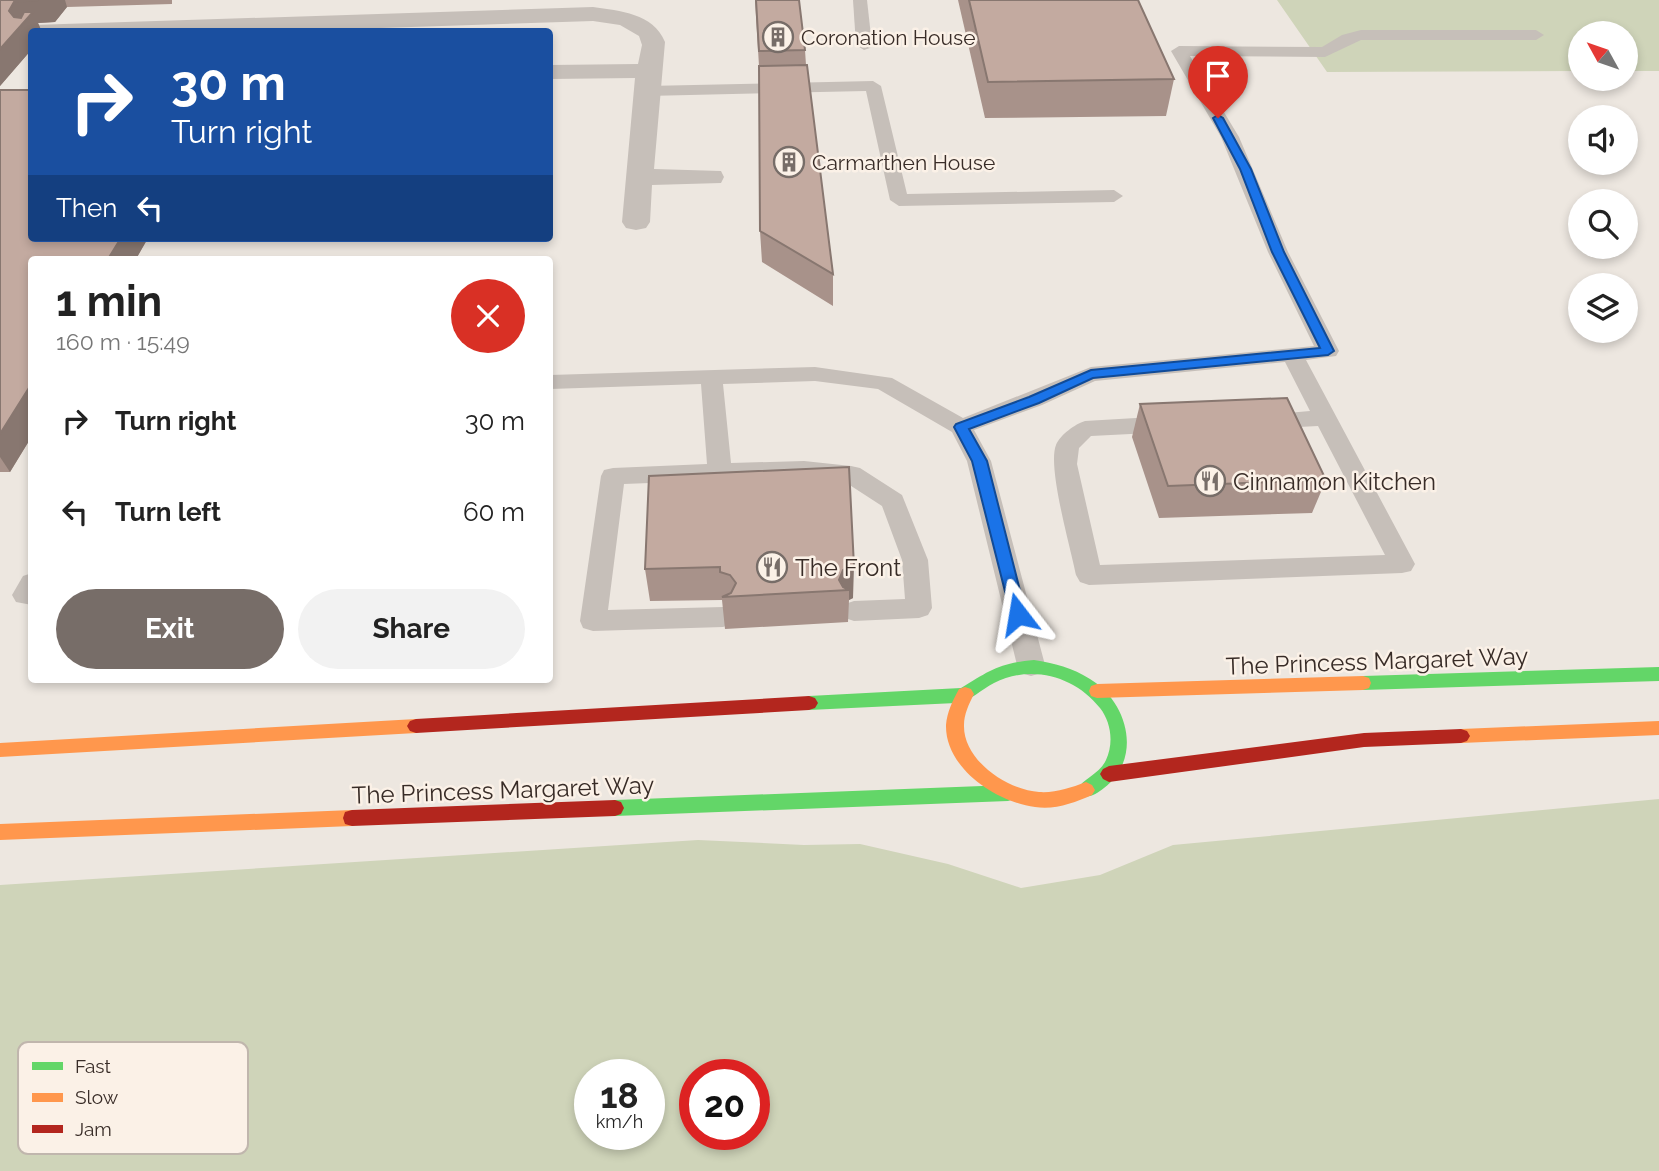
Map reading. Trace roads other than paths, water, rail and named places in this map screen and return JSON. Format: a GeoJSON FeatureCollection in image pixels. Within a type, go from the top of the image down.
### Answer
{"type":"FeatureCollection","features":[{"type":"Feature","properties":{"kind":"street"},"geometry":{"type":"LineString","coordinates":[[273,28],[593,15],[637,24],[650,33],[653,44],[647,81],[636,222]]}},
{"type":"Feature","properties":{"kind":"street"},"geometry":{"type":"LineString","coordinates":[[553,72],[647,81]]}},
{"type":"Feature","properties":{"kind":"street"},"geometry":{"type":"LineString","coordinates":[[640,177],[711,177]]}},
{"type":"Feature","properties":{"kind":"street"},"geometry":{"type":"LineString","coordinates":[[0,750],[965,694],[983,678],[1007,668],[1031,665],[1058,670],[1084,681],[1097,691],[1114,712],[1119,729],[1119,753],[1109,774]]}},
{"type":"Feature","properties":{"kind":"street","name":"The Princess Margaret Way"},"geometry":{"type":"LineString","coordinates":[[1097,691],[1659,674]]}},
{"type":"Feature","properties":{"kind":"street","name":"The Princess Margaret Way"},"geometry":{"type":"LineString","coordinates":[[965,694],[955,723],[960,747],[983,778],[1008,793],[1034,800],[1064,799],[1090,790],[1109,774],[1364,740],[1659,728]]}},
{"type":"Feature","properties":{"kind":"street","name":"The Princess Margaret Way"},"geometry":{"type":"LineString","coordinates":[[0,832],[1008,793]]}},
{"type":"Feature","properties":{"kind":"lane"},"geometry":{"type":"LineString","coordinates":[[860,0],[864,45]]}},
{"type":"Feature","properties":{"kind":"lane"},"geometry":{"type":"LineString","coordinates":[[961,427],[1034,400],[1091,374],[1328,351],[1278,252],[1230,136],[1179,51],[1325,52],[1348,38],[1361,35],[1536,35]]}},
{"type":"Feature","properties":{"kind":"lane"},"geometry":{"type":"LineString","coordinates":[[873,64],[873,86],[899,200],[1114,196]]}},
{"type":"Feature","properties":{"kind":"lane"},"geometry":{"type":"LineString","coordinates":[[647,81],[873,86]]}},
{"type":"Feature","properties":{"kind":"lane"},"geometry":{"type":"LineString","coordinates":[[1190,423],[1085,429],[1067,446],[1065,464],[1088,575],[1402,564],[1292,355]]}},
{"type":"Feature","properties":{"kind":"lane"},"geometry":{"type":"LineString","coordinates":[[553,383],[816,374],[884,383],[961,427],[979,461],[1031,665]]}},
{"type":"Feature","properties":{"kind":"lane"},"geometry":{"type":"LineString","coordinates":[[711,377],[720,472]]}},
{"type":"Feature","properties":{"kind":"lane"},"geometry":{"type":"LineString","coordinates":[[1244,421],[1325,418]]}},
{"type":"Feature","properties":{"kind":"lane"},"geometry":{"type":"LineString","coordinates":[[723,617],[593,621],[613,476],[804,469],[851,474],[893,501],[915,559],[919,608],[854,611]]}},
{"type":"Feature","properties":{"kind":"place","name":"Coronation House"},"geometry":{"type":"Point","coordinates":[778,37]}},
{"type":"Feature","properties":{"kind":"place","name":"Carmarthen House"},"geometry":{"type":"Point","coordinates":[789,162]}},
{"type":"Feature","properties":{"kind":"place","name":"Cinnamon Kitchen"},"geometry":{"type":"Point","coordinates":[1210,481]}},
{"type":"Feature","properties":{"kind":"place","name":"The Front"},"geometry":{"type":"Point","coordinates":[772,567]}}]}
